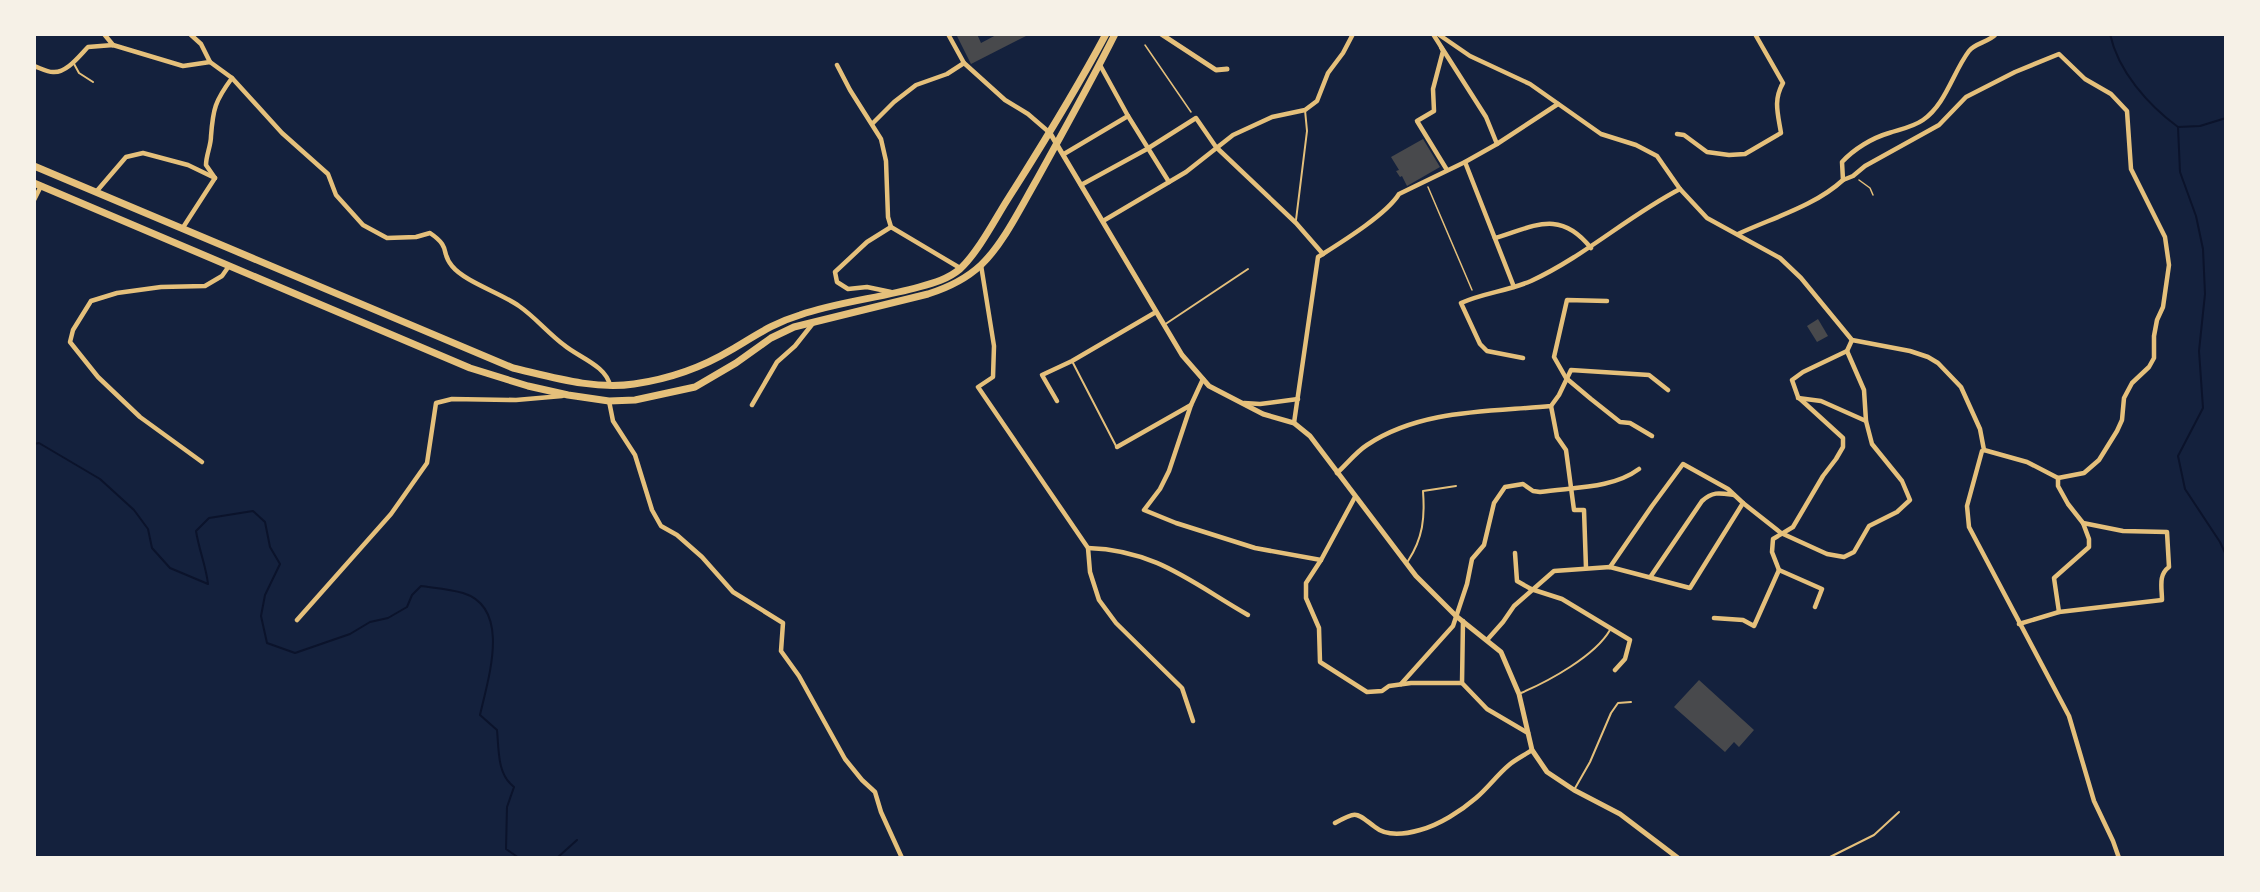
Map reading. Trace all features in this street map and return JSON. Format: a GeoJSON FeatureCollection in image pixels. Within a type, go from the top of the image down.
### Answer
{"type":"FeatureCollection","features":[{"type":"Feature","properties":{"kind":"main road"},"geometry":{"type":"LineString","coordinates":[[34,165],[513,368],[610,386],[633,384],[692,370],[731,350],[760,331],[800,314],[943,280],[960,268],[981,240],[1050,133],[1106,34]]}},
{"type":"Feature","properties":{"kind":"main road"},"geometry":{"type":"LineString","coordinates":[[38,185],[470,368],[528,386],[568,395],[609,401],[635,400],[695,387],[736,363],[771,338],[794,327],[946,288],[981,265],[995,249],[1100,65],[1115,34]]}},
{"type":"Feature","properties":{"kind":"main road"},"geometry":{"type":"LineString","coordinates":[[981,240],[995,249]]}},
{"type":"Feature","properties":{"kind":"main road"},"geometry":{"type":"LineString","coordinates":[[900,292],[908,299]]}},
{"type":"Feature","properties":{"kind":"main road"},"geometry":{"type":"LineString","coordinates":[[609,401],[610,386]]}},
{"type":"Feature","properties":{"kind":"street"},"geometry":{"type":"LineString","coordinates":[[104,34],[112,45]]}},
{"type":"Feature","properties":{"kind":"street"},"geometry":{"type":"LineString","coordinates":[[190,34],[201,44],[210,62],[231,78],[282,133],[328,174],[336,195],[363,225],[387,238],[416,237],[430,233],[437,237],[443,242],[451,265],[474,281],[518,305],[573,353],[604,373],[609,378],[610,386]]}},
{"type":"Feature","properties":{"kind":"street"},"geometry":{"type":"LineString","coordinates":[[948,34],[964,63],[1005,100],[1028,114],[1057,142],[1182,355],[1209,386],[1239,403],[1294,423],[1310,436],[1416,576],[1456,616],[1501,652],[1519,694],[1532,750],[1547,772],[1574,790],[1620,814],[1678,858]]}},
{"type":"Feature","properties":{"kind":"street"},"geometry":{"type":"LineString","coordinates":[[1161,34],[1216,70],[1227,69]]}},
{"type":"Feature","properties":{"kind":"street"},"geometry":{"type":"LineString","coordinates":[[1103,221],[1186,172],[1233,135],[1272,117],[1305,110],[1317,100],[1329,73],[1353,34]]}},
{"type":"Feature","properties":{"kind":"street"},"geometry":{"type":"LineString","coordinates":[[1433,34],[1486,117],[1497,144]]}},
{"type":"Feature","properties":{"kind":"street"},"geometry":{"type":"LineString","coordinates":[[1438,34],[1470,56],[1530,84],[1601,134],[1636,145],[1658,156],[1680,189],[1707,218],[1780,258],[1801,278],[1852,340],[1910,351],[1928,357],[1938,363],[1961,387],[1980,429],[1984,450],[1967,506],[1969,527],[2069,716],[2094,801],[2119,858]]}},
{"type":"Feature","properties":{"kind":"street"},"geometry":{"type":"LineString","coordinates":[[1677,134],[1684,135],[1707,152],[1728,155],[1745,154],[1781,133],[1776,94],[1783,83],[1755,34]]}},
{"type":"Feature","properties":{"kind":"street"},"geometry":{"type":"LineString","coordinates":[[1843,180],[1842,162],[1849,155],[1887,133],[1902,130],[1924,119],[1937,106],[1971,48],[1989,41],[1996,34]]}},
{"type":"Feature","properties":{"kind":"street"},"geometry":{"type":"LineString","coordinates":[[34,66],[53,72],[62,70],[88,47],[112,45],[183,66],[210,62]]}},
{"type":"Feature","properties":{"kind":"street"},"geometry":{"type":"LineString","coordinates":[[1441,47],[1443,51],[1433,89],[1434,111],[1417,121],[1447,170]]}},
{"type":"Feature","properties":{"kind":"street"},"geometry":{"type":"LineString","coordinates":[[1737,234],[1824,194],[1865,166],[1939,125],[1966,97],[2015,72],[2059,54],[2085,79],[2111,94],[2127,111],[2130,169],[2165,237],[2169,265],[2163,307],[2157,320],[2154,336],[2154,358],[2149,367],[2132,383],[2124,398],[2122,420],[2099,460],[2084,473],[2058,478],[2027,462],[1984,450]]}},
{"type":"Feature","properties":{"kind":"street"},"geometry":{"type":"LineString","coordinates":[[872,124],[894,102],[916,85],[947,74],[964,63]]}},
{"type":"Feature","properties":{"kind":"street"},"geometry":{"type":"LineString","coordinates":[[837,65],[850,90],[882,139],[888,217],[891,227],[960,268]]}},
{"type":"Feature","properties":{"kind":"street"},"geometry":{"type":"LineString","coordinates":[[1100,65],[1147,149],[1169,182]]}},
{"type":"Feature","properties":{"kind":"street"},"geometry":{"type":"LineString","coordinates":[[215,178],[206,165],[211,136],[210,125],[220,94],[231,78]]}},
{"type":"Feature","properties":{"kind":"street"},"geometry":{"type":"LineString","coordinates":[[1294,423],[1318,257],[1380,214],[1393,203],[1398,194],[1497,144],[1558,104]]}},
{"type":"Feature","properties":{"kind":"street"},"geometry":{"type":"LineString","coordinates":[[1064,154],[1128,116]]}},
{"type":"Feature","properties":{"kind":"street"},"geometry":{"type":"LineString","coordinates":[[1081,185],[1147,149],[1196,118],[1216,147],[1296,223],[1323,254]]}},
{"type":"Feature","properties":{"kind":"street"},"geometry":{"type":"LineString","coordinates":[[96,192],[126,157],[143,153],[188,165],[215,178]]}},
{"type":"Feature","properties":{"kind":"street"},"geometry":{"type":"LineString","coordinates":[[1465,162],[1514,287]]}},
{"type":"Feature","properties":{"kind":"street"},"geometry":{"type":"LineString","coordinates":[[182,229],[215,178]]}},
{"type":"Feature","properties":{"kind":"street"},"geometry":{"type":"LineString","coordinates":[[34,200],[38,185]]}},
{"type":"Feature","properties":{"kind":"street"},"geometry":{"type":"LineString","coordinates":[[1523,358],[1487,351],[1480,344],[1461,303],[1530,281],[1591,248],[1680,189]]}},
{"type":"Feature","properties":{"kind":"street"},"geometry":{"type":"LineString","coordinates":[[1495,238],[1542,224],[1557,224],[1568,226],[1591,248]]}},
{"type":"Feature","properties":{"kind":"street"},"geometry":{"type":"LineString","coordinates":[[891,227],[867,242],[835,272],[837,282],[848,289],[867,287],[900,292]]}},
{"type":"Feature","properties":{"kind":"street"},"geometry":{"type":"LineString","coordinates":[[981,265],[994,346],[993,377],[978,387],[1088,548],[1090,572],[1099,600],[1116,623],[1182,688],[1193,721]]}},
{"type":"Feature","properties":{"kind":"street"},"geometry":{"type":"LineString","coordinates":[[202,462],[140,417],[98,377],[70,342],[73,330],[90,301],[117,293],[161,287],[205,286],[222,276],[229,266]]}},
{"type":"Feature","properties":{"kind":"street"},"geometry":{"type":"LineString","coordinates":[[1607,301],[1567,300],[1554,357],[1566,378],[1620,422],[1630,423],[1652,436]]}},
{"type":"Feature","properties":{"kind":"street"},"geometry":{"type":"LineString","coordinates":[[1057,400],[1042,375],[1072,361],[1156,312]]}},
{"type":"Feature","properties":{"kind":"street"},"geometry":{"type":"LineString","coordinates":[[752,405],[777,362],[795,346],[814,322]]}},
{"type":"Feature","properties":{"kind":"street"},"geometry":{"type":"LineString","coordinates":[[1815,607],[1822,589],[1779,570],[1772,552],[1773,539],[1793,527],[1822,476],[1843,447],[1843,438],[1798,398],[1792,380],[1803,372],[1847,351],[1852,340]]}},
{"type":"Feature","properties":{"kind":"street"},"geometry":{"type":"LineString","coordinates":[[1610,567],[1683,464],[1736,496],[1781,533],[1820,551],[1844,557],[1854,552],[1869,526],[1897,512],[1910,500],[1902,481],[1872,444],[1866,421],[1864,390],[1847,351]]}},
{"type":"Feature","properties":{"kind":"street"},"geometry":{"type":"LineString","coordinates":[[1337,473],[1366,446],[1398,428],[1461,412],[1551,406],[1560,395],[1571,370],[1649,375],[1668,390]]}},
{"type":"Feature","properties":{"kind":"street"},"geometry":{"type":"LineString","coordinates":[[1203,379],[1191,405],[1169,471],[1160,489],[1144,510],[1176,523],[1255,548],[1321,560]]}},
{"type":"Feature","properties":{"kind":"street"},"geometry":{"type":"LineString","coordinates":[[297,620],[391,514],[427,464],[436,403],[452,399],[516,400],[568,395]]}},
{"type":"Feature","properties":{"kind":"street"},"geometry":{"type":"LineString","coordinates":[[1798,398],[1821,401],[1866,421]]}},
{"type":"Feature","properties":{"kind":"street"},"geometry":{"type":"LineString","coordinates":[[1239,403],[1260,404],[1298,399]]}},
{"type":"Feature","properties":{"kind":"street"},"geometry":{"type":"LineString","coordinates":[[609,401],[614,421],[635,455],[652,510],[661,526],[677,535],[702,557],[733,592],[783,623],[781,651],[799,676],[845,759],[875,792],[902,858]]}},
{"type":"Feature","properties":{"kind":"street"},"geometry":{"type":"LineString","coordinates":[[1117,447],[1191,405]]}},
{"type":"Feature","properties":{"kind":"street"},"geometry":{"type":"LineString","coordinates":[[1551,406],[1557,437],[1566,450],[1574,510],[1584,510],[1586,568]]}},
{"type":"Feature","properties":{"kind":"street"},"geometry":{"type":"LineString","coordinates":[[1401,684],[1453,626],[1473,559],[1484,545],[1494,503],[1505,487],[1523,484],[1533,491],[1540,492],[1626,479],[1639,469]]}},
{"type":"Feature","properties":{"kind":"street"},"geometry":{"type":"LineString","coordinates":[[2058,478],[2058,486],[2083,523],[2089,539],[2089,547],[2054,578],[2058,612]]}},
{"type":"Feature","properties":{"kind":"street"},"geometry":{"type":"LineString","coordinates":[[1651,576],[1702,501],[1716,492],[1736,496]]}},
{"type":"Feature","properties":{"kind":"street"},"geometry":{"type":"LineString","coordinates":[[1355,497],[1306,583],[1306,598],[1319,628],[1320,663],[1367,692],[1382,691],[1389,686],[1401,684],[1462,683]]}},
{"type":"Feature","properties":{"kind":"street"},"geometry":{"type":"LineString","coordinates":[[1487,640],[1514,606],[1554,571],[1610,567],[1690,588],[1743,503]]}},
{"type":"Feature","properties":{"kind":"street"},"geometry":{"type":"LineString","coordinates":[[2019,624],[2058,612],[2162,600],[2161,577],[2169,567],[2167,532],[2123,531],[2083,523]]}},
{"type":"Feature","properties":{"kind":"street"},"geometry":{"type":"LineString","coordinates":[[1088,548],[1114,549],[1155,561],[1171,571],[1186,576],[1248,615]]}},
{"type":"Feature","properties":{"kind":"street"},"geometry":{"type":"LineString","coordinates":[[1515,553],[1517,581],[1531,589],[1562,599],[1630,640],[1624,659],[1615,670]]}},
{"type":"Feature","properties":{"kind":"street"},"geometry":{"type":"LineString","coordinates":[[1714,618],[1743,620],[1754,626],[1779,570]]}},
{"type":"Feature","properties":{"kind":"street"},"geometry":{"type":"LineString","coordinates":[[1463,621],[1462,683],[1487,709],[1528,733]]}},
{"type":"Feature","properties":{"kind":"street"},"geometry":{"type":"LineString","coordinates":[[1335,823],[1350,815],[1361,816],[1376,829],[1398,834],[1422,830],[1476,799],[1510,765],[1532,750]]}},
{"type":"Feature","properties":{"kind":"lane"},"geometry":{"type":"LineString","coordinates":[[73,62],[79,73],[93,82]]}},
{"type":"Feature","properties":{"kind":"lane"},"geometry":{"type":"LineString","coordinates":[[1296,223],[1307,131],[1305,110]]}},
{"type":"Feature","properties":{"kind":"lane"},"geometry":{"type":"LineString","coordinates":[[1164,325],[1248,269]]}},
{"type":"Feature","properties":{"kind":"lane"},"geometry":{"type":"LineString","coordinates":[[1072,361],[1117,447]]}},
{"type":"Feature","properties":{"kind":"lane"},"geometry":{"type":"LineString","coordinates":[[1406,563],[1417,547],[1423,528],[1423,491],[1456,486]]}},
{"type":"Feature","properties":{"kind":"lane"},"geometry":{"type":"LineString","coordinates":[[1519,694],[1550,681],[1603,642],[1611,627]]}},
{"type":"Feature","properties":{"kind":"lane"},"geometry":{"type":"LineString","coordinates":[[1574,790],[1590,762],[1611,713],[1618,704],[1631,702]]}},
{"type":"Feature","properties":{"kind":"lane"},"geometry":{"type":"LineString","coordinates":[[1828,858],[1874,835],[1899,812]]}},
{"type":"Feature","properties":{"kind":"path"},"geometry":{"type":"LineString","coordinates":[[1145,45],[1196,118]]}},
{"type":"Feature","properties":{"kind":"path"},"geometry":{"type":"LineString","coordinates":[[1852,176],[1870,188],[1873,195]]}},
{"type":"Feature","properties":{"kind":"path"},"geometry":{"type":"LineString","coordinates":[[1425,181],[1475,297]]}},
{"type":"Feature","properties":{"kind":"building"},"geometry":{"type":"Polygon","coordinates":[[[956,34],[977,34],[981,43],[998,34],[1030,34],[971,64],[956,34]]]}},
{"type":"Feature","properties":{"kind":"building"},"geometry":{"type":"Polygon","coordinates":[[[1423,139],[1440,167],[1407,186],[1402,176],[1400,177],[1396,171],[1399,170],[1391,157],[1423,139]]]}},
{"type":"Feature","properties":{"kind":"building"},"geometry":{"type":"Polygon","coordinates":[[[1818,319],[1828,336],[1817,342],[1807,326],[1818,319]]]}},
{"type":"Feature","properties":{"kind":"building"},"geometry":{"type":"Polygon","coordinates":[[[1699,680],[1754,730],[1739,747],[1734,742],[1725,752],[1674,707],[1699,680]]]}},
{"type":"Feature","properties":{"kind":"waterway"},"geometry":{"type":"LineString","coordinates":[[2110,34],[2127,74],[2145,98],[2178,127],[2200,126],[2226,118]]}},
{"type":"Feature","properties":{"kind":"waterway"},"geometry":{"type":"LineString","coordinates":[[2178,127],[2180,172],[2196,216],[2203,249],[2205,294],[2199,351],[2203,408],[2178,456],[2185,489],[2226,555]]}},
{"type":"Feature","properties":{"kind":"waterway"},"geometry":{"type":"LineString","coordinates":[[34,444],[39,443],[100,479],[134,510],[148,529],[152,548],[170,568],[208,584],[196,531],[209,518],[253,511],[265,522],[270,547],[280,564],[265,595],[261,616],[267,643],[295,653],[350,634],[370,622],[388,618],[407,607],[412,595],[421,586],[463,593],[478,601],[487,613],[492,629],[493,646],[488,683],[480,715],[497,730],[502,769],[508,782],[514,787],[507,807],[506,849],[519,858]]}},
{"type":"Feature","properties":{"kind":"waterway"},"geometry":{"type":"LineString","coordinates":[[557,858],[577,840]]}}]}
